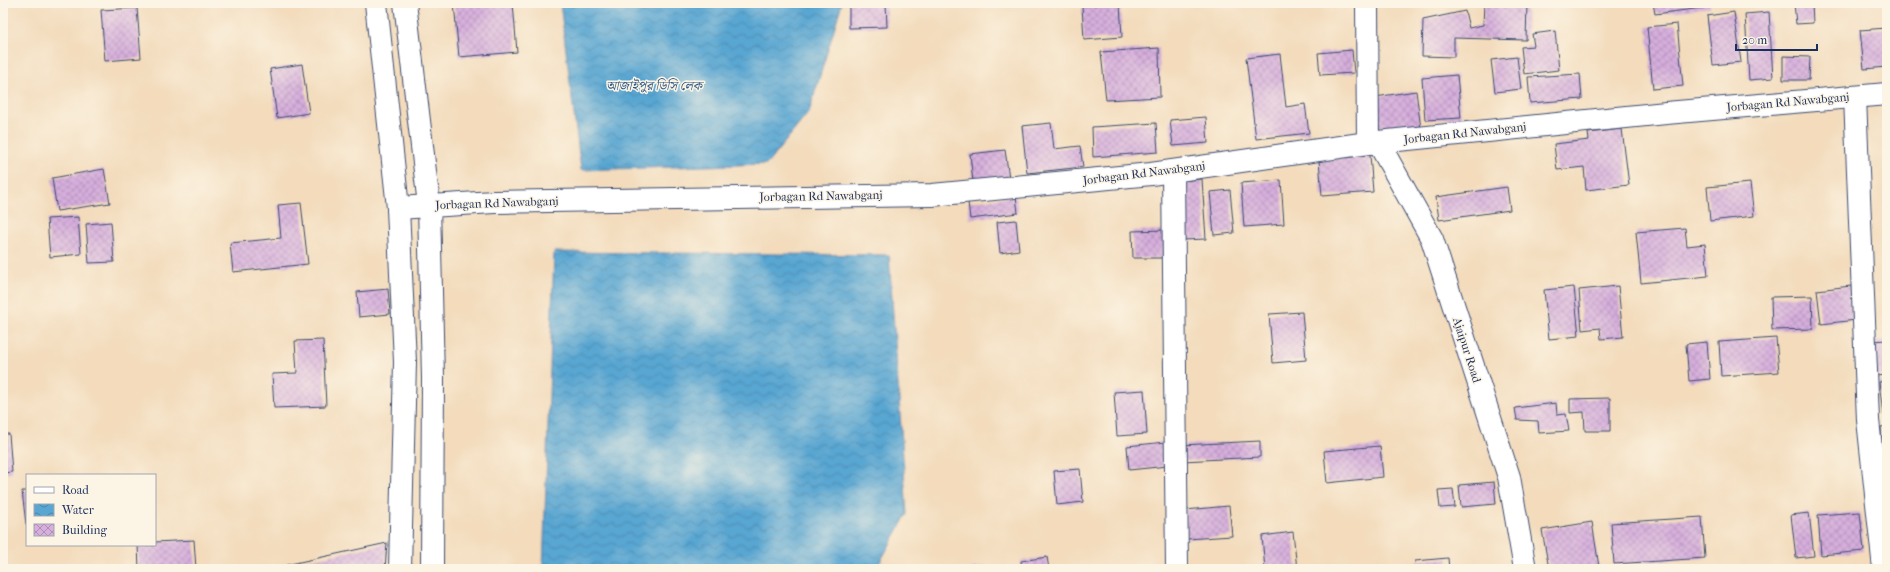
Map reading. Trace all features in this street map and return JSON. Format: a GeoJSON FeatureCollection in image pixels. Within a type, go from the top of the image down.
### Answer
{"type":"FeatureCollection","features":[{"type":"Feature","properties":{"kind":"street"},"geometry":{"type":"LineString","coordinates":[[376,3],[398,208],[404,362],[400,569]]}},
{"type":"Feature","properties":{"kind":"street"},"geometry":{"type":"LineString","coordinates":[[405,3],[429,205],[433,378],[432,569]]}},
{"type":"Feature","properties":{"kind":"street"},"geometry":{"type":"LineString","coordinates":[[1367,3],[1373,143]]}},
{"type":"Feature","properties":{"kind":"street","name":"Jorbagan Rd Nawabganj"},"geometry":{"type":"LineString","coordinates":[[398,208],[429,205],[706,198],[932,195],[1173,171],[1373,143],[1666,113],[1887,94]]}},
{"type":"Feature","properties":{"kind":"street"},"geometry":{"type":"LineString","coordinates":[[1855,97],[1868,420],[1884,569]]}},
{"type":"Feature","properties":{"kind":"street","name":"Ajaipur Road"},"geometry":{"type":"LineString","coordinates":[[1373,143],[1432,239],[1509,477],[1525,569]]}},
{"type":"Feature","properties":{"kind":"street"},"geometry":{"type":"LineString","coordinates":[[1173,171],[1177,569]]}},
{"type":"Feature","properties":{"kind":"water","name":"আজাইপুর ডিসি লেক"},"geometry":{"type":"Polygon","coordinates":[[[560,3],[842,3],[809,112],[767,164],[581,170],[560,3]]]}},
{"type":"Feature","properties":{"kind":"water"},"geometry":{"type":"Polygon","coordinates":[[[554,252],[889,255],[907,514],[876,569],[543,569],[554,252]]]}},
{"type":"Feature","properties":{"kind":"building"},"geometry":{"type":"Polygon","coordinates":[[[454,3],[513,3],[517,52],[459,57],[454,3]]]}},
{"type":"Feature","properties":{"kind":"building"},"geometry":{"type":"Polygon","coordinates":[[[849,3],[886,3],[887,27],[849,28],[849,3]]]}},
{"type":"Feature","properties":{"kind":"building"},"geometry":{"type":"Polygon","coordinates":[[[1120,3],[1122,37],[1084,40],[1082,6],[1120,3]]]}},
{"type":"Feature","properties":{"kind":"building"},"geometry":{"type":"Polygon","coordinates":[[[1484,3],[1527,3],[1526,40],[1454,38],[1454,57],[1422,56],[1423,20],[1465,11],[1469,28],[1483,25],[1484,3]]]}},
{"type":"Feature","properties":{"kind":"building"},"geometry":{"type":"Polygon","coordinates":[[[1653,3],[1710,3],[1710,7],[1655,14],[1653,3]]]}},
{"type":"Feature","properties":{"kind":"building"},"geometry":{"type":"Polygon","coordinates":[[[1794,3],[1812,3],[1813,23],[1796,24],[1794,3]]]}},
{"type":"Feature","properties":{"kind":"building"},"geometry":{"type":"Polygon","coordinates":[[[137,8],[141,58],[105,61],[101,10],[137,8]]]}},
{"type":"Feature","properties":{"kind":"building"},"geometry":{"type":"Polygon","coordinates":[[[1734,12],[1741,62],[1713,65],[1707,16],[1734,12]]]}},
{"type":"Feature","properties":{"kind":"building"},"geometry":{"type":"Polygon","coordinates":[[[1769,12],[1773,78],[1749,80],[1745,14],[1769,12]]]}},
{"type":"Feature","properties":{"kind":"building"},"geometry":{"type":"Polygon","coordinates":[[[1677,24],[1683,86],[1653,89],[1647,27],[1677,24]]]}},
{"type":"Feature","properties":{"kind":"building"},"geometry":{"type":"Polygon","coordinates":[[[1887,28],[1887,67],[1864,69],[1860,30],[1887,28]]]}},
{"type":"Feature","properties":{"kind":"building"},"geometry":{"type":"Polygon","coordinates":[[[1555,31],[1559,70],[1524,74],[1521,47],[1534,46],[1532,34],[1555,31]]]}},
{"type":"Feature","properties":{"kind":"building"},"geometry":{"type":"Polygon","coordinates":[[[1159,48],[1160,97],[1106,100],[1101,52],[1159,48]]]}},
{"type":"Feature","properties":{"kind":"building"},"geometry":{"type":"Polygon","coordinates":[[[1352,50],[1354,73],[1320,75],[1318,53],[1352,50]]]}},
{"type":"Feature","properties":{"kind":"building"},"geometry":{"type":"Polygon","coordinates":[[[1280,54],[1286,107],[1305,104],[1309,133],[1256,139],[1246,58],[1280,54]]]}},
{"type":"Feature","properties":{"kind":"building"},"geometry":{"type":"Polygon","coordinates":[[[1783,56],[1810,57],[1809,80],[1783,80],[1783,56]]]}},
{"type":"Feature","properties":{"kind":"building"},"geometry":{"type":"Polygon","coordinates":[[[1517,57],[1521,89],[1495,92],[1491,60],[1517,57]]]}},
{"type":"Feature","properties":{"kind":"building"},"geometry":{"type":"Polygon","coordinates":[[[302,64],[309,113],[277,118],[270,69],[302,64]]]}},
{"type":"Feature","properties":{"kind":"building"},"geometry":{"type":"Polygon","coordinates":[[[1580,74],[1582,99],[1530,103],[1528,77],[1580,74]]]}},
{"type":"Feature","properties":{"kind":"building"},"geometry":{"type":"Polygon","coordinates":[[[1457,75],[1461,118],[1425,120],[1422,78],[1457,75]]]}},
{"type":"Feature","properties":{"kind":"building"},"geometry":{"type":"Polygon","coordinates":[[[1416,91],[1421,129],[1380,134],[1375,97],[1416,91]]]}},
{"type":"Feature","properties":{"kind":"building"},"geometry":{"type":"Polygon","coordinates":[[[1206,117],[1208,143],[1173,146],[1170,120],[1206,117]]]}},
{"type":"Feature","properties":{"kind":"building"},"geometry":{"type":"Polygon","coordinates":[[[1051,123],[1054,149],[1080,146],[1083,167],[1027,173],[1022,126],[1051,123]]]}},
{"type":"Feature","properties":{"kind":"building"},"geometry":{"type":"Polygon","coordinates":[[[1156,123],[1158,152],[1093,157],[1092,127],[1156,123]]]}},
{"type":"Feature","properties":{"kind":"building"},"geometry":{"type":"Polygon","coordinates":[[[1622,129],[1629,185],[1586,190],[1584,167],[1557,170],[1554,144],[1589,140],[1588,133],[1622,129]]]}},
{"type":"Feature","properties":{"kind":"building"},"geometry":{"type":"Polygon","coordinates":[[[1005,150],[1009,178],[973,182],[970,154],[1005,150]]]}},
{"type":"Feature","properties":{"kind":"building"},"geometry":{"type":"Polygon","coordinates":[[[1370,155],[1373,192],[1322,196],[1319,160],[1370,155]]]}},
{"type":"Feature","properties":{"kind":"building"},"geometry":{"type":"Polygon","coordinates":[[[104,169],[110,203],[57,211],[52,178],[104,169]]]}},
{"type":"Feature","properties":{"kind":"building"},"geometry":{"type":"Polygon","coordinates":[[[1202,179],[1206,239],[1184,240],[1180,181],[1202,179]]]}},
{"type":"Feature","properties":{"kind":"building"},"geometry":{"type":"Polygon","coordinates":[[[1281,180],[1284,224],[1244,227],[1241,183],[1281,180]]]}},
{"type":"Feature","properties":{"kind":"building"},"geometry":{"type":"Polygon","coordinates":[[[1750,183],[1754,216],[1710,221],[1707,187],[1750,183]]]}},
{"type":"Feature","properties":{"kind":"building"},"geometry":{"type":"Polygon","coordinates":[[[1507,187],[1510,210],[1439,220],[1436,197],[1507,187]]]}},
{"type":"Feature","properties":{"kind":"building"},"geometry":{"type":"Polygon","coordinates":[[[1230,190],[1234,233],[1214,235],[1210,192],[1230,190]]]}},
{"type":"Feature","properties":{"kind":"building"},"geometry":{"type":"Polygon","coordinates":[[[1016,196],[1018,213],[970,219],[968,202],[1016,196]]]}},
{"type":"Feature","properties":{"kind":"building"},"geometry":{"type":"Polygon","coordinates":[[[301,203],[308,264],[233,272],[230,243],[281,238],[278,205],[301,203]]]}},
{"type":"Feature","properties":{"kind":"building"},"geometry":{"type":"Polygon","coordinates":[[[78,217],[81,254],[50,257],[47,219],[78,217]]]}},
{"type":"Feature","properties":{"kind":"building"},"geometry":{"type":"Polygon","coordinates":[[[1016,220],[1019,250],[1000,253],[997,222],[1016,220]]]}},
{"type":"Feature","properties":{"kind":"building"},"geometry":{"type":"Polygon","coordinates":[[[111,222],[114,262],[89,263],[86,224],[111,222]]]}},
{"type":"Feature","properties":{"kind":"building"},"geometry":{"type":"Polygon","coordinates":[[[1685,228],[1687,246],[1705,244],[1708,276],[1641,283],[1636,232],[1685,228]]]}},
{"type":"Feature","properties":{"kind":"building"},"geometry":{"type":"Polygon","coordinates":[[[1166,230],[1167,258],[1133,258],[1132,231],[1166,230]]]}},
{"type":"Feature","properties":{"kind":"building"},"geometry":{"type":"Polygon","coordinates":[[[1618,286],[1623,337],[1601,339],[1600,328],[1582,330],[1579,290],[1618,286]]]}},
{"type":"Feature","properties":{"kind":"building"},"geometry":{"type":"Polygon","coordinates":[[[1851,286],[1856,320],[1821,324],[1817,290],[1851,286]]]}},
{"type":"Feature","properties":{"kind":"building"},"geometry":{"type":"Polygon","coordinates":[[[1574,287],[1579,336],[1549,339],[1544,290],[1574,287]]]}},
{"type":"Feature","properties":{"kind":"building"},"geometry":{"type":"Polygon","coordinates":[[[388,289],[390,314],[359,317],[357,292],[388,289]]]}},
{"type":"Feature","properties":{"kind":"building"},"geometry":{"type":"Polygon","coordinates":[[[1812,296],[1813,329],[1772,330],[1771,297],[1812,296]]]}},
{"type":"Feature","properties":{"kind":"building"},"geometry":{"type":"Polygon","coordinates":[[[1302,312],[1306,360],[1273,363],[1269,314],[1302,312]]]}},
{"type":"Feature","properties":{"kind":"building"},"geometry":{"type":"Polygon","coordinates":[[[1776,338],[1779,372],[1721,376],[1719,342],[1776,338]]]}},
{"type":"Feature","properties":{"kind":"building"},"geometry":{"type":"Polygon","coordinates":[[[323,340],[326,406],[274,408],[272,374],[297,373],[295,341],[323,340]]]}},
{"type":"Feature","properties":{"kind":"building"},"geometry":{"type":"Polygon","coordinates":[[[1887,340],[1887,375],[1875,376],[1872,341],[1887,340]]]}},
{"type":"Feature","properties":{"kind":"building"},"geometry":{"type":"Polygon","coordinates":[[[1707,342],[1710,379],[1689,381],[1686,344],[1707,342]]]}},
{"type":"Feature","properties":{"kind":"building"},"geometry":{"type":"Polygon","coordinates":[[[1887,381],[1887,413],[1883,414],[1879,382],[1887,381]]]}},
{"type":"Feature","properties":{"kind":"building"},"geometry":{"type":"Polygon","coordinates":[[[1144,390],[1147,434],[1117,436],[1114,392],[1144,390]]]}},
{"type":"Feature","properties":{"kind":"building"},"geometry":{"type":"Polygon","coordinates":[[[1610,398],[1610,431],[1585,431],[1584,412],[1570,413],[1570,399],[1610,398]]]}},
{"type":"Feature","properties":{"kind":"building"},"geometry":{"type":"Polygon","coordinates":[[[1556,403],[1557,415],[1566,414],[1569,431],[1539,433],[1538,421],[1517,420],[1515,408],[1556,403]]]}},
{"type":"Feature","properties":{"kind":"building"},"geometry":{"type":"Polygon","coordinates":[[[1887,426],[1887,465],[1883,465],[1881,427],[1887,426]]]}},
{"type":"Feature","properties":{"kind":"building"},"geometry":{"type":"Polygon","coordinates":[[[3,434],[9,434],[12,472],[3,473],[3,434]]]}},
{"type":"Feature","properties":{"kind":"building"},"geometry":{"type":"Polygon","coordinates":[[[1260,441],[1260,457],[1183,461],[1182,445],[1260,441]]]}},
{"type":"Feature","properties":{"kind":"building"},"geometry":{"type":"Polygon","coordinates":[[[1166,442],[1168,466],[1129,470],[1127,446],[1166,442]]]}},
{"type":"Feature","properties":{"kind":"building"},"geometry":{"type":"Polygon","coordinates":[[[1380,446],[1383,477],[1327,483],[1324,451],[1380,446]]]}},
{"type":"Feature","properties":{"kind":"building"},"geometry":{"type":"Polygon","coordinates":[[[1080,469],[1083,502],[1057,505],[1054,471],[1080,469]]]}},
{"type":"Feature","properties":{"kind":"building"},"geometry":{"type":"Polygon","coordinates":[[[1494,482],[1496,504],[1461,507],[1459,485],[1494,482]]]}},
{"type":"Feature","properties":{"kind":"building"},"geometry":{"type":"Polygon","coordinates":[[[1453,489],[1455,507],[1440,508],[1438,490],[1453,489]]]}},
{"type":"Feature","properties":{"kind":"building"},"geometry":{"type":"Polygon","coordinates":[[[22,491],[26,491],[26,524],[22,491]]]}},
{"type":"Feature","properties":{"kind":"building"},"geometry":{"type":"Polygon","coordinates":[[[1229,506],[1232,536],[1187,539],[1185,510],[1229,506]]]}},
{"type":"Feature","properties":{"kind":"building"},"geometry":{"type":"Polygon","coordinates":[[[1860,512],[1864,551],[1821,555],[1818,515],[1860,512]]]}},
{"type":"Feature","properties":{"kind":"building"},"geometry":{"type":"Polygon","coordinates":[[[1809,513],[1814,556],[1796,558],[1791,515],[1809,513]]]}},
{"type":"Feature","properties":{"kind":"building"},"geometry":{"type":"Polygon","coordinates":[[[1702,517],[1705,558],[1614,564],[1611,523],[1702,517]]]}},
{"type":"Feature","properties":{"kind":"building"},"geometry":{"type":"Polygon","coordinates":[[[1592,522],[1599,567],[1587,569],[1549,569],[1542,530],[1592,522]]]}},
{"type":"Feature","properties":{"kind":"building"},"geometry":{"type":"Polygon","coordinates":[[[1293,532],[1297,569],[1265,569],[1262,536],[1293,532]]]}},
{"type":"Feature","properties":{"kind":"building"},"geometry":{"type":"Polygon","coordinates":[[[194,540],[196,569],[139,569],[138,546],[156,546],[156,542],[194,540]]]}},
{"type":"Feature","properties":{"kind":"building"},"geometry":{"type":"Polygon","coordinates":[[[387,543],[385,569],[286,569],[286,565],[387,543]]]}},
{"type":"Feature","properties":{"kind":"building"},"geometry":{"type":"Polygon","coordinates":[[[1047,557],[1049,569],[1022,569],[1021,561],[1047,557]]]}},
{"type":"Feature","properties":{"kind":"building"},"geometry":{"type":"Polygon","coordinates":[[[1448,558],[1449,569],[1416,569],[1415,561],[1448,558]]]}},
{"type":"Feature","properties":{"kind":"building"},"geometry":{"type":"Polygon","coordinates":[[[987,566],[987,569],[971,569],[971,568],[987,566]]]}}]}
